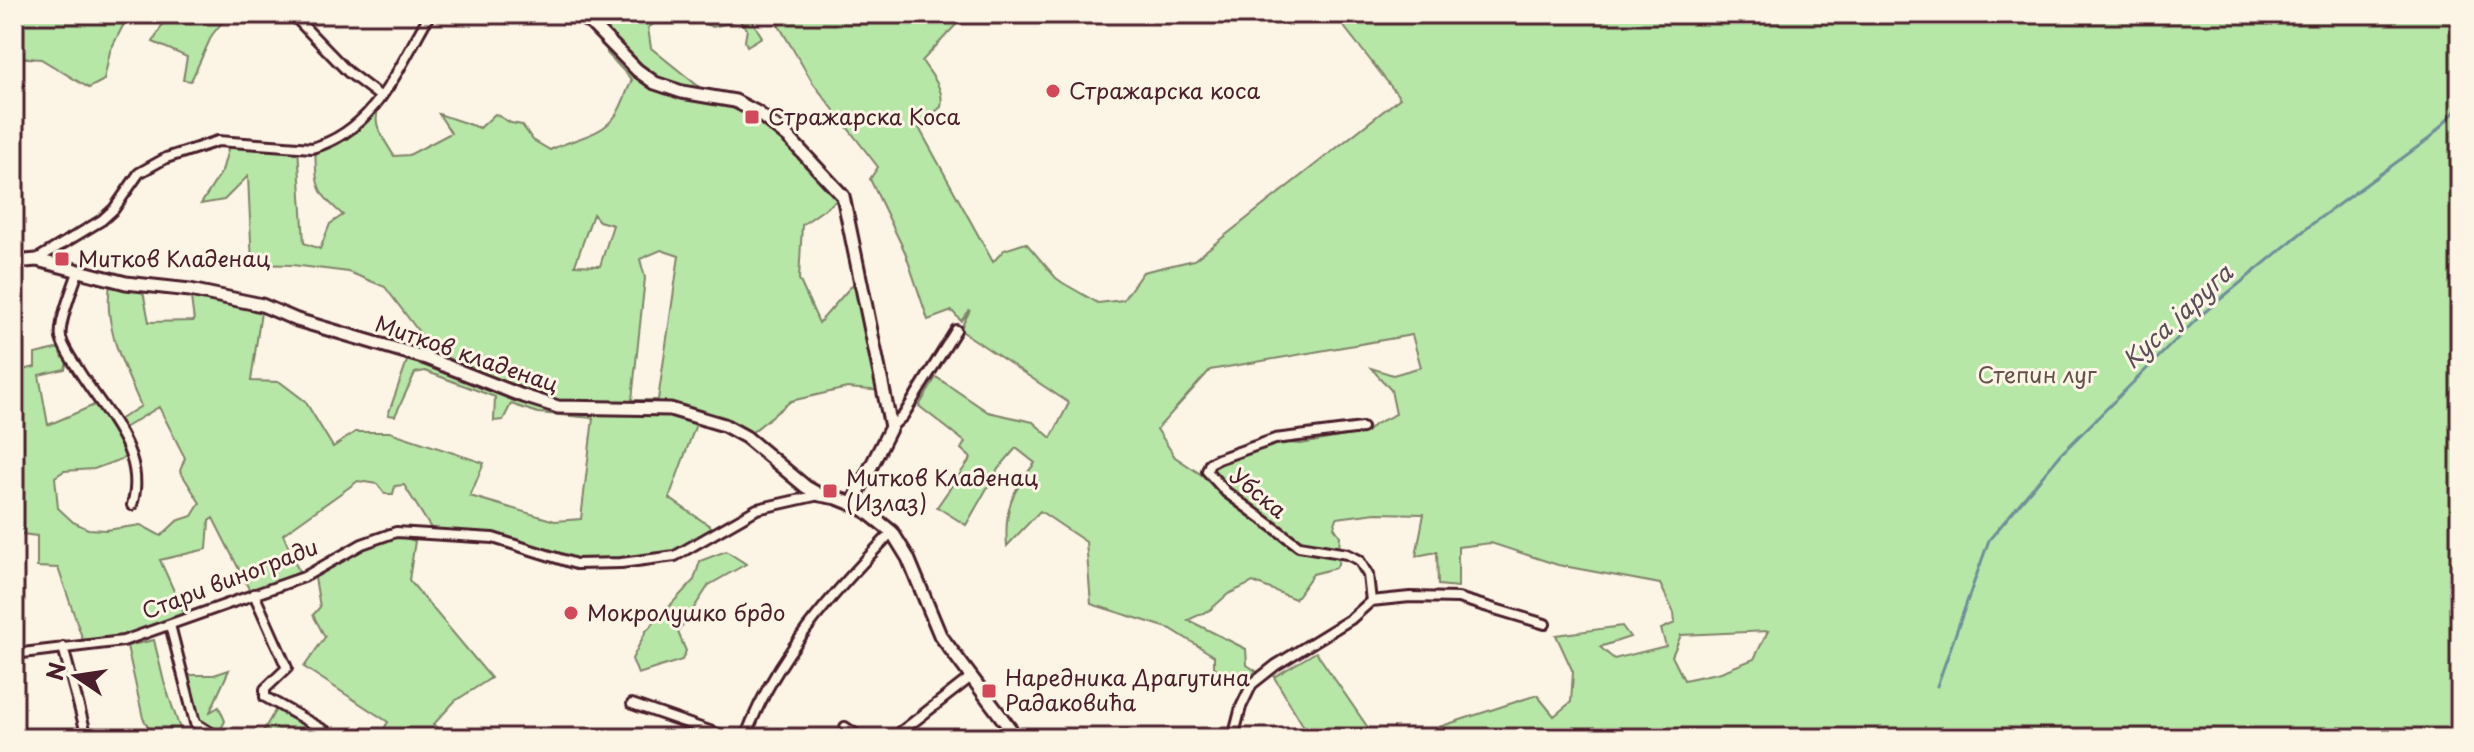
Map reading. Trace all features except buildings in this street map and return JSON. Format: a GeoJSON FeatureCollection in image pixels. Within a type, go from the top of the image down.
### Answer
{"type":"FeatureCollection","features":[{"type":"Feature","properties":{"kind":"street"},"geometry":{"type":"LineString","coordinates":[[292,14],[348,72],[381,97]]}},
{"type":"Feature","properties":{"kind":"street"},"geometry":{"type":"LineString","coordinates":[[37,260],[108,215],[139,173],[156,162],[218,141],[307,148],[324,145],[350,131],[381,97],[430,14]]}},
{"type":"Feature","properties":{"kind":"street"},"geometry":{"type":"LineString","coordinates":[[578,14],[655,83],[682,92],[735,101],[758,113],[789,138],[843,196],[891,427]]}},
{"type":"Feature","properties":{"kind":"street","name":"Митков кладенац"},"geometry":{"type":"LineString","coordinates":[[14,262],[37,260],[126,283],[190,290],[262,305],[297,320],[426,358],[558,407],[670,409],[699,416],[746,437],[783,470],[823,496]]}},
{"type":"Feature","properties":{"kind":"street"},"geometry":{"type":"LineString","coordinates":[[78,272],[61,339],[128,447],[135,482],[132,505]]}},
{"type":"Feature","properties":{"kind":"street"},"geometry":{"type":"LineString","coordinates":[[852,504],[891,427],[903,416],[956,330]]}},
{"type":"Feature","properties":{"kind":"street","name":"Убска"},"geometry":{"type":"LineString","coordinates":[[1362,428],[1275,439],[1218,459],[1210,463],[1207,471],[1226,492],[1299,546],[1347,554],[1359,560],[1368,575],[1371,601]]}},
{"type":"Feature","properties":{"kind":"street","name":"Стари виногради"},"geometry":{"type":"LineString","coordinates":[[14,654],[114,643],[304,577],[362,544],[396,532],[493,538],[576,564],[621,563],[675,556],[757,509],[823,496],[852,504],[892,532]]}},
{"type":"Feature","properties":{"kind":"street"},"geometry":{"type":"LineString","coordinates":[[745,738],[760,702],[787,656],[840,588],[892,532],[908,558],[940,635],[1017,738]]}},
{"type":"Feature","properties":{"kind":"street"},"geometry":{"type":"LineString","coordinates":[[254,594],[287,668],[265,689],[264,694],[338,738]]}},
{"type":"Feature","properties":{"kind":"street"},"geometry":{"type":"LineString","coordinates":[[1233,738],[1241,707],[1252,684],[1276,665],[1351,619],[1371,601],[1410,597],[1458,598],[1545,624]]}},
{"type":"Feature","properties":{"kind":"street"},"geometry":{"type":"LineString","coordinates":[[170,625],[195,723],[219,738]]}},
{"type":"Feature","properties":{"kind":"street"},"geometry":{"type":"LineString","coordinates":[[63,647],[86,733]]}},
{"type":"Feature","properties":{"kind":"street"},"geometry":{"type":"LineString","coordinates":[[893,738],[971,677]]}},
{"type":"Feature","properties":{"kind":"street"},"geometry":{"type":"LineString","coordinates":[[632,704],[730,738]]}},
{"type":"Feature","properties":{"kind":"street"},"geometry":{"type":"LineString","coordinates":[[845,727],[861,738]]}},
{"type":"Feature","properties":{"kind":"green space"},"geometry":{"type":"Polygon","coordinates":[[[22,14],[129,14],[110,51],[104,80],[89,88],[41,59],[14,57],[14,41],[22,14]]]}},
{"type":"Feature","properties":{"kind":"green space"},"geometry":{"type":"Polygon","coordinates":[[[168,14],[228,15],[212,35],[191,81],[183,80],[187,57],[153,42],[168,14]]]}},
{"type":"Feature","properties":{"kind":"green space"},"geometry":{"type":"Polygon","coordinates":[[[578,14],[667,14],[648,28],[651,48],[698,86],[684,91],[745,105],[843,196],[802,225],[799,279],[819,323],[860,276],[883,391],[847,388],[791,401],[746,437],[699,416],[669,498],[717,531],[677,553],[577,568],[512,544],[434,533],[404,485],[395,486],[393,494],[385,494],[377,484],[358,481],[283,534],[300,574],[251,593],[213,518],[209,521],[207,549],[160,560],[187,620],[119,642],[85,646],[58,568],[37,567],[37,536],[14,533],[14,366],[23,370],[35,367],[35,354],[64,347],[69,355],[65,369],[39,375],[48,425],[99,403],[114,423],[141,406],[121,360],[112,328],[109,312],[111,280],[142,286],[149,322],[194,321],[190,290],[262,305],[251,381],[280,382],[305,401],[333,447],[355,432],[390,432],[484,463],[470,496],[555,521],[581,519],[593,418],[538,413],[511,404],[503,420],[494,421],[495,397],[425,371],[415,373],[395,416],[388,415],[407,361],[421,351],[422,336],[385,287],[349,272],[252,264],[248,176],[224,200],[201,204],[222,171],[230,142],[298,147],[304,243],[320,249],[330,224],[343,215],[326,199],[318,186],[315,147],[350,131],[390,82],[377,120],[394,156],[409,155],[451,133],[439,114],[480,128],[495,114],[522,125],[533,140],[550,150],[603,128],[621,107],[632,80],[607,53],[606,37],[578,14]],[[593,214],[575,265],[600,266],[613,225],[599,221],[593,214]],[[661,250],[640,259],[645,278],[632,400],[658,400],[679,256],[661,250]],[[159,407],[119,431],[132,455],[94,469],[64,471],[55,477],[58,508],[73,522],[88,529],[141,525],[161,536],[177,521],[192,516],[200,503],[180,471],[185,458],[159,407]]]}},
{"type":"Feature","properties":{"kind":"green space"},"geometry":{"type":"Polygon","coordinates":[[[711,14],[748,14],[762,37],[747,46],[747,29],[739,20],[713,27],[705,24],[711,14]]]}},
{"type":"Feature","properties":{"kind":"green space","name":"Степин луг"},"geometry":{"type":"Polygon","coordinates":[[[772,14],[966,14],[922,61],[937,83],[942,100],[941,107],[918,126],[993,262],[1004,250],[1026,243],[1056,278],[1098,303],[1123,300],[1143,272],[1194,260],[1400,98],[1334,14],[2460,14],[2460,738],[1449,738],[1439,727],[1537,695],[1554,716],[1571,702],[1573,672],[1556,635],[1622,626],[1630,637],[1600,647],[1614,659],[1666,646],[1661,629],[1675,623],[1674,613],[1660,584],[1558,565],[1491,543],[1458,547],[1458,587],[1438,585],[1437,552],[1416,556],[1424,514],[1376,513],[1337,518],[1334,527],[1340,536],[1336,568],[1313,574],[1295,599],[1253,582],[1228,594],[1210,610],[1188,620],[1246,649],[1247,665],[1256,671],[1244,685],[1214,667],[1214,656],[1171,629],[1091,604],[1086,542],[1040,511],[1007,546],[1011,501],[1020,482],[1035,463],[1016,448],[998,469],[966,525],[937,507],[971,458],[961,449],[965,442],[919,406],[936,377],[988,412],[1033,422],[1051,438],[1069,403],[960,330],[970,310],[961,321],[952,311],[928,320],[905,252],[870,179],[878,167],[813,83],[772,14]],[[1412,335],[1210,370],[1157,429],[1175,457],[1202,475],[1234,457],[1276,442],[1301,444],[1367,432],[1375,424],[1396,414],[1391,390],[1371,368],[1393,375],[1421,367],[1412,335]],[[1768,631],[1681,635],[1672,656],[1684,680],[1721,672],[1754,659],[1768,631]]]}},
{"type":"Feature","properties":{"kind":"green space"},"geometry":{"type":"Polygon","coordinates":[[[395,535],[415,541],[409,580],[491,678],[455,701],[433,725],[457,738],[378,738],[388,722],[304,667],[325,637],[313,615],[320,607],[314,572],[395,535]]]}},
{"type":"Feature","properties":{"kind":"green space"},"geometry":{"type":"Polygon","coordinates":[[[726,551],[746,564],[709,585],[678,632],[686,651],[682,660],[638,674],[632,659],[646,631],[694,580],[700,561],[726,551]]]}},
{"type":"Feature","properties":{"kind":"green space"},"geometry":{"type":"Polygon","coordinates":[[[154,640],[183,738],[154,738],[143,718],[127,646],[154,640]]]}},
{"type":"Feature","properties":{"kind":"green space"},"geometry":{"type":"Polygon","coordinates":[[[1316,652],[1378,738],[1313,738],[1307,732],[1274,677],[1316,652]]]}},
{"type":"Feature","properties":{"kind":"green space"},"geometry":{"type":"Polygon","coordinates":[[[229,670],[210,712],[219,707],[225,721],[217,737],[197,725],[186,675],[214,675],[229,670]]]}},
{"type":"Feature","properties":{"kind":"green space"},"geometry":{"type":"Polygon","coordinates":[[[276,709],[328,738],[259,738],[276,709]]]}},
{"type":"Feature","properties":{"kind":"waterway","name":"Куса јаруга"},"geometry":{"type":"LineString","coordinates":[[1937,686],[1989,540],[2062,453],[2201,315],[2317,220],[2430,138],[2460,106]]}},
{"type":"Feature","properties":{"kind":"place","name":"Стражарска коса"},"geometry":{"type":"Point","coordinates":[1053,91]}},
{"type":"Feature","properties":{"kind":"place","name":"Стражарска Коса"},"geometry":{"type":"Point","coordinates":[752,117]}},
{"type":"Feature","properties":{"kind":"place","name":"Митков Кладенац"},"geometry":{"type":"Point","coordinates":[62,259]}},
{"type":"Feature","properties":{"kind":"place","name":"Митков Кладенац (Излаз)"},"geometry":{"type":"Point","coordinates":[830,491]}},
{"type":"Feature","properties":{"kind":"place","name":"Мокролушко брдо"},"geometry":{"type":"Point","coordinates":[571,613]}},
{"type":"Feature","properties":{"kind":"place","name":"Наредника Драгутина Радаковића"},"geometry":{"type":"Point","coordinates":[989,691]}}]}
